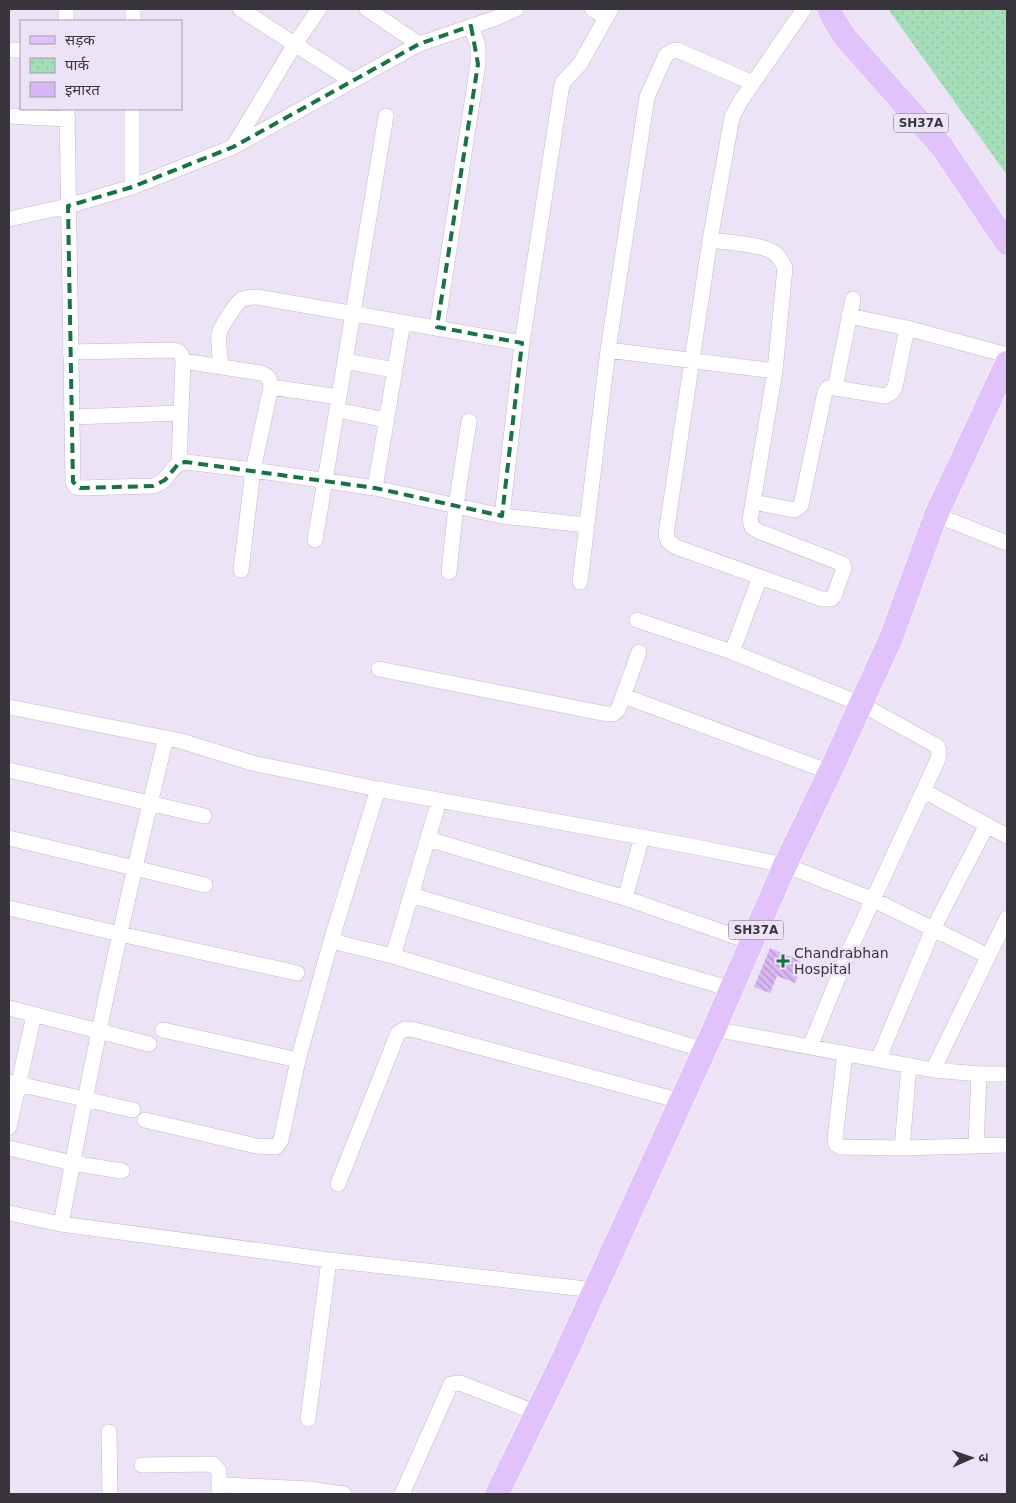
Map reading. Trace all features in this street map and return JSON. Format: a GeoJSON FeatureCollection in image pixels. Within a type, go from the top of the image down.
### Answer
{"type":"FeatureCollection","features":[{"type":"Feature","properties":{"kind":"main road","name":"SH37A"},"geometry":{"type":"LineString","coordinates":[[829,9],[844,36],[942,147],[1007,243]]}},
{"type":"Feature","properties":{"kind":"main road","name":"SH37A"},"geometry":{"type":"LineString","coordinates":[[497,1494],[595,1290],[709,1039],[785,865],[891,638],[936,515],[1007,363]]}},
{"type":"Feature","properties":{"kind":"street"},"geometry":{"type":"LineString","coordinates":[[240,9],[352,81]]}},
{"type":"Feature","properties":{"kind":"street"},"geometry":{"type":"LineString","coordinates":[[233,147],[295,44],[319,9]]}},
{"type":"Feature","properties":{"kind":"street"},"geometry":{"type":"LineString","coordinates":[[367,9],[419,44]]}},
{"type":"Feature","properties":{"kind":"street"},"geometry":{"type":"LineString","coordinates":[[481,9],[496,18]]}},
{"type":"Feature","properties":{"kind":"street"},"geometry":{"type":"LineString","coordinates":[[9,219],[68,206],[132,187],[233,147],[419,44],[496,18],[516,9]]}},
{"type":"Feature","properties":{"kind":"street"},"geometry":{"type":"LineString","coordinates":[[502,516],[522,343],[561,90],[563,82],[580,64],[609,13],[592,9]]}},
{"type":"Feature","properties":{"kind":"street"},"geometry":{"type":"LineString","coordinates":[[710,240],[762,247],[773,251],[780,258],[785,268],[775,371],[750,520],[752,527],[758,531],[843,564],[844,568],[834,596],[831,599],[827,600],[676,547],[668,541],[666,534],[710,240],[732,117],[740,102],[804,9]]}},
{"type":"Feature","properties":{"kind":"street"},"geometry":{"type":"LineString","coordinates":[[437,327],[478,64],[478,46],[471,26]]}},
{"type":"Feature","properties":{"kind":"street"},"geometry":{"type":"LineString","coordinates":[[580,582],[608,350],[647,97],[666,55],[672,50],[685,52],[753,83]]}},
{"type":"Feature","properties":{"kind":"street"},"geometry":{"type":"LineString","coordinates":[[132,110],[132,187]]}},
{"type":"Feature","properties":{"kind":"street"},"geometry":{"type":"LineString","coordinates":[[9,116],[68,114],[70,352],[73,482],[76,487],[160,484],[179,463],[186,462],[375,488],[502,516],[586,525]]}},
{"type":"Feature","properties":{"kind":"street"},"geometry":{"type":"LineString","coordinates":[[315,540],[386,116]]}},
{"type":"Feature","properties":{"kind":"street"},"geometry":{"type":"LineString","coordinates":[[221,366],[218,342],[220,331],[234,308],[241,300],[247,297],[437,327],[522,343]]}},
{"type":"Feature","properties":{"kind":"street"},"geometry":{"type":"LineString","coordinates":[[834,388],[853,299]]}},
{"type":"Feature","properties":{"kind":"street"},"geometry":{"type":"LineString","coordinates":[[849,316],[907,328],[1007,355]]}},
{"type":"Feature","properties":{"kind":"street"},"geometry":{"type":"LineString","coordinates":[[375,488],[403,322]]}},
{"type":"Feature","properties":{"kind":"street"},"geometry":{"type":"LineString","coordinates":[[752,502],[794,510],[801,505],[825,392],[828,388],[834,388],[885,396],[892,393],[895,387],[907,328]]}},
{"type":"Feature","properties":{"kind":"street"},"geometry":{"type":"LineString","coordinates":[[70,352],[172,350],[178,351],[182,355],[179,463]]}},
{"type":"Feature","properties":{"kind":"street"},"geometry":{"type":"LineString","coordinates":[[608,350],[775,371]]}},
{"type":"Feature","properties":{"kind":"street"},"geometry":{"type":"LineString","coordinates":[[183,361],[267,375],[270,379],[271,387],[253,470],[240,570]]}},
{"type":"Feature","properties":{"kind":"street"},"geometry":{"type":"LineString","coordinates":[[345,361],[394,370]]}},
{"type":"Feature","properties":{"kind":"street"},"geometry":{"type":"LineString","coordinates":[[271,387],[338,404],[386,420]]}},
{"type":"Feature","properties":{"kind":"street"},"geometry":{"type":"LineString","coordinates":[[72,418],[180,414]]}},
{"type":"Feature","properties":{"kind":"street"},"geometry":{"type":"LineString","coordinates":[[448,572],[469,421]]}},
{"type":"Feature","properties":{"kind":"street"},"geometry":{"type":"LineString","coordinates":[[936,515],[1007,543]]}},
{"type":"Feature","properties":{"kind":"street"},"geometry":{"type":"LineString","coordinates":[[732,652],[760,577]]}},
{"type":"Feature","properties":{"kind":"street"},"geometry":{"type":"LineString","coordinates":[[637,620],[732,652],[861,704],[937,746],[939,751],[938,759],[846,958],[810,1047]]}},
{"type":"Feature","properties":{"kind":"street"},"geometry":{"type":"LineString","coordinates":[[379,669],[613,714],[618,710],[624,696],[639,652]]}},
{"type":"Feature","properties":{"kind":"street"},"geometry":{"type":"LineString","coordinates":[[624,696],[830,772]]}},
{"type":"Feature","properties":{"kind":"street"},"geometry":{"type":"LineString","coordinates":[[9,707],[181,741],[252,763],[378,789],[785,865],[874,900],[988,956]]}},
{"type":"Feature","properties":{"kind":"street"},"geometry":{"type":"LineString","coordinates":[[61,1224],[84,1099],[166,738]]}},
{"type":"Feature","properties":{"kind":"street"},"geometry":{"type":"LineString","coordinates":[[9,770],[204,816]]}},
{"type":"Feature","properties":{"kind":"street"},"geometry":{"type":"LineString","coordinates":[[145,1120],[256,1146],[276,1147],[281,1140],[298,1060],[331,941],[378,789]]}},
{"type":"Feature","properties":{"kind":"street"},"geometry":{"type":"LineString","coordinates":[[924,791],[1007,836]]}},
{"type":"Feature","properties":{"kind":"street"},"geometry":{"type":"LineString","coordinates":[[393,956],[439,801]]}},
{"type":"Feature","properties":{"kind":"street"},"geometry":{"type":"LineString","coordinates":[[878,1060],[933,929],[987,825]]}},
{"type":"Feature","properties":{"kind":"street"},"geometry":{"type":"LineString","coordinates":[[625,898],[642,837]]}},
{"type":"Feature","properties":{"kind":"street"},"geometry":{"type":"LineString","coordinates":[[9,838],[205,886]]}},
{"type":"Feature","properties":{"kind":"street"},"geometry":{"type":"LineString","coordinates":[[428,839],[625,898],[751,942]]}},
{"type":"Feature","properties":{"kind":"street"},"geometry":{"type":"LineString","coordinates":[[411,895],[731,989]]}},
{"type":"Feature","properties":{"kind":"street"},"geometry":{"type":"LineString","coordinates":[[9,908],[297,973]]}},
{"type":"Feature","properties":{"kind":"street"},"geometry":{"type":"LineString","coordinates":[[933,1070],[1007,918]]}},
{"type":"Feature","properties":{"kind":"street"},"geometry":{"type":"LineString","coordinates":[[331,941],[709,1039],[810,1047],[933,1070],[979,1074],[1006,1071]]}},
{"type":"Feature","properties":{"kind":"street"},"geometry":{"type":"LineString","coordinates":[[9,1008],[149,1044]]}},
{"type":"Feature","properties":{"kind":"street"},"geometry":{"type":"LineString","coordinates":[[9,1127],[14,1083],[34,1015]]}},
{"type":"Feature","properties":{"kind":"street"},"geometry":{"type":"LineString","coordinates":[[338,1184],[395,1039],[398,1033],[406,1029],[681,1101]]}},
{"type":"Feature","properties":{"kind":"street"},"geometry":{"type":"LineString","coordinates":[[163,1030],[298,1060]]}},
{"type":"Feature","properties":{"kind":"street"},"geometry":{"type":"LineString","coordinates":[[845,1053],[835,1138],[836,1144],[841,1147],[902,1148],[1007,1145]]}},
{"type":"Feature","properties":{"kind":"street"},"geometry":{"type":"LineString","coordinates":[[902,1148],[909,1065]]}},
{"type":"Feature","properties":{"kind":"street"},"geometry":{"type":"LineString","coordinates":[[976,1146],[979,1074]]}},
{"type":"Feature","properties":{"kind":"street"},"geometry":{"type":"LineString","coordinates":[[14,1083],[133,1110]]}},
{"type":"Feature","properties":{"kind":"street"},"geometry":{"type":"LineString","coordinates":[[9,1148],[72,1163],[122,1171]]}},
{"type":"Feature","properties":{"kind":"street"},"geometry":{"type":"LineString","coordinates":[[9,1214],[61,1224],[329,1260],[595,1290]]}},
{"type":"Feature","properties":{"kind":"street"},"geometry":{"type":"LineString","coordinates":[[308,1419],[329,1260]]}},
{"type":"Feature","properties":{"kind":"street"},"geometry":{"type":"LineString","coordinates":[[402,1494],[451,1384],[460,1383],[537,1413]]}},
{"type":"Feature","properties":{"kind":"street"},"geometry":{"type":"LineString","coordinates":[[109,1432],[110,1494]]}},
{"type":"Feature","properties":{"kind":"street"},"geometry":{"type":"LineString","coordinates":[[142,1465],[213,1464],[219,1471],[219,1491]]}},
{"type":"Feature","properties":{"kind":"street"},"geometry":{"type":"LineString","coordinates":[[219,1491],[226,1485],[309,1488],[344,1494]]}},
{"type":"Feature","properties":{"kind":"highlighted area"},"geometry":{"type":"Polygon","coordinates":[[[471,26],[478,64],[437,327],[522,343],[502,516],[375,488],[186,462],[179,463],[165,480],[153,486],[80,488],[73,482],[68,206],[132,187],[233,147],[419,44],[471,26]]]}},
{"type":"Feature","properties":{"kind":"green space"},"geometry":{"type":"Polygon","coordinates":[[[888,9],[1007,9],[1007,175],[888,9]]]}},
{"type":"Feature","properties":{"kind":"building"},"geometry":{"type":"Polygon","coordinates":[[[770,948],[803,962],[795,983],[777,976],[770,993],[754,987],[770,948]]]}},
{"type":"Feature","properties":{"kind":"place","name":"Chandrabhan Hospital"},"geometry":{"type":"Point","coordinates":[783,961]}}]}
